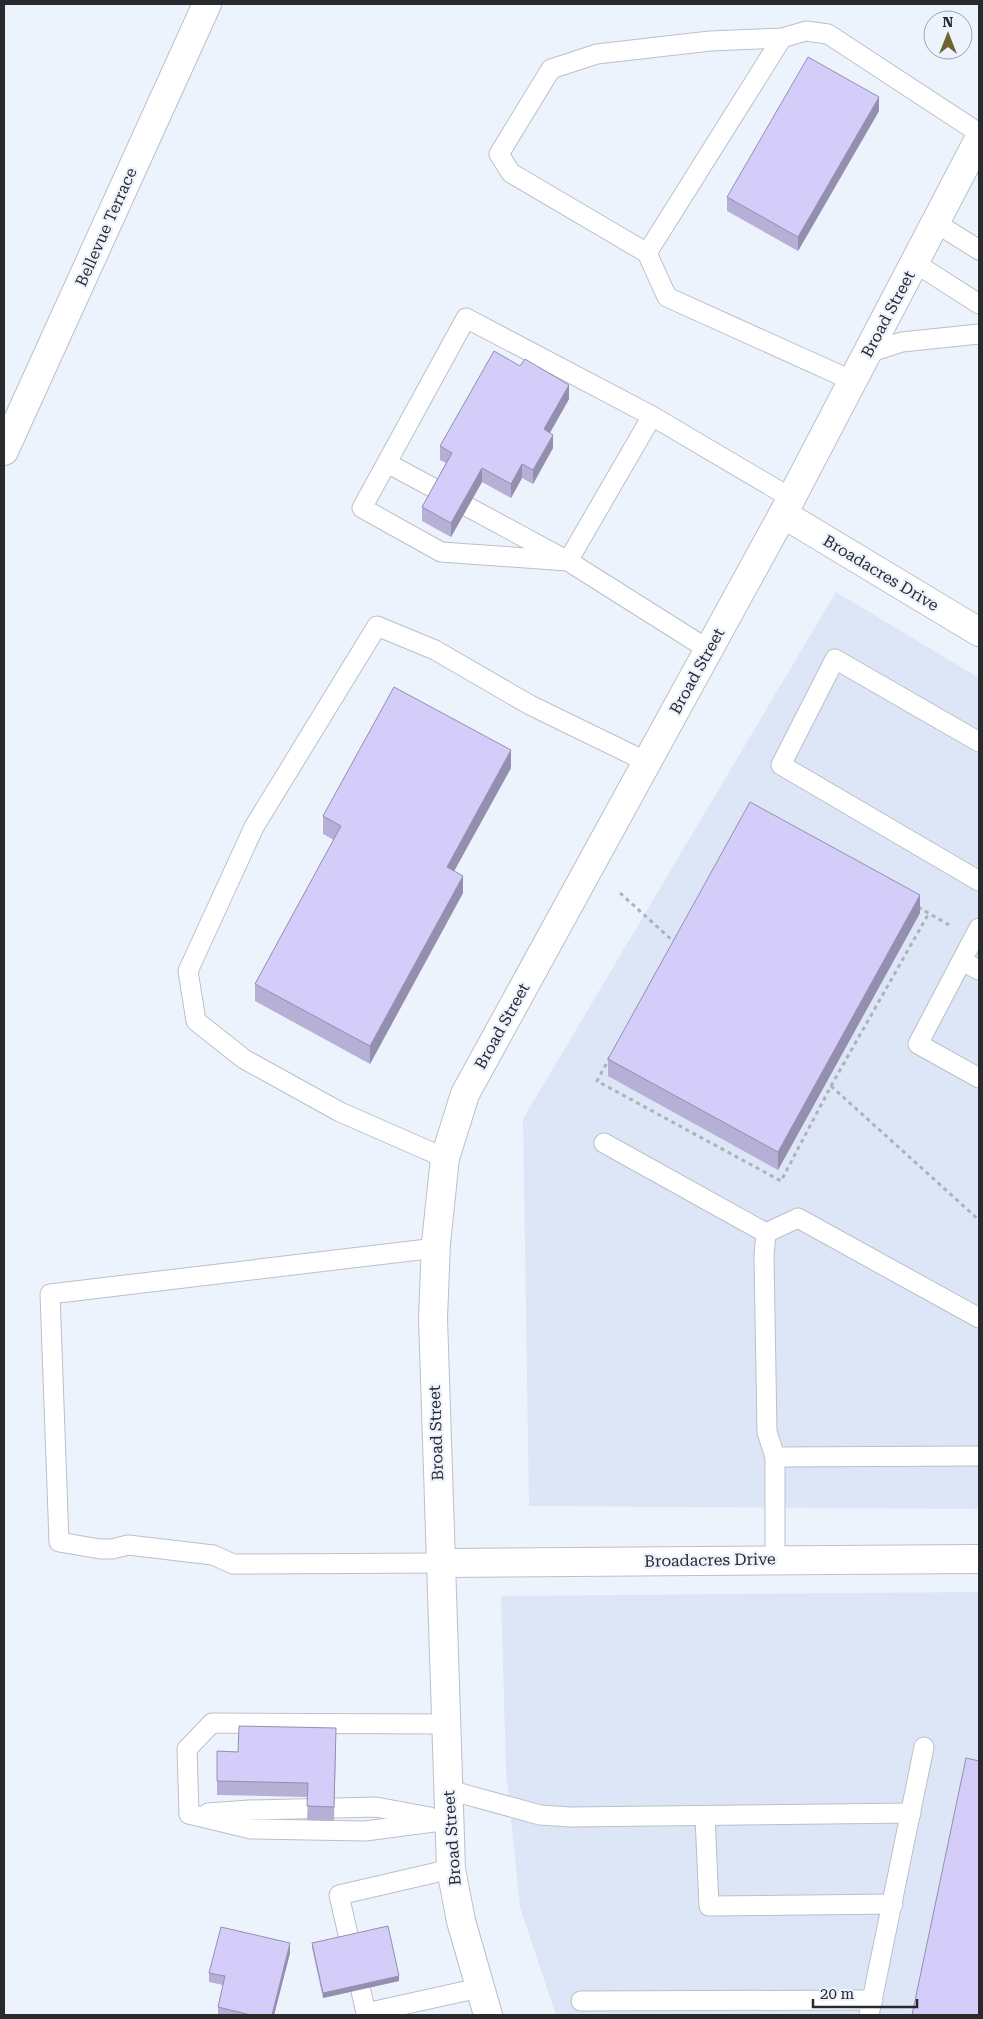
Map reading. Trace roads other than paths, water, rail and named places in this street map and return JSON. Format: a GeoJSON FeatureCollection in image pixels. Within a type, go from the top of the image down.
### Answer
{"type":"FeatureCollection","features":[{"type":"Feature","properties":{"kind":"main road","name":"Bellevue Terrace"},"geometry":{"type":"LineString","coordinates":[[4,451],[208,4]]}},
{"type":"Feature","properties":{"kind":"main road","name":"Broad Street"},"geometry":{"type":"LineString","coordinates":[[488,2015],[461,1921],[451,1869],[433,1318],[436,1248],[445,1158],[465,1094],[787,506],[979,139]]}},
{"type":"Feature","properties":{"kind":"main road","name":"Broadacres Drive"},"geometry":{"type":"LineString","coordinates":[[787,506],[979,632]]}},
{"type":"Feature","properties":{"kind":"main road","name":"Broadacres Drive"},"geometry":{"type":"LineString","coordinates":[[440,1563],[775,1559],[979,1559]]}},
{"type":"Feature","properties":{"kind":"lane"},"geometry":{"type":"LineString","coordinates":[[853,381],[667,297],[647,253],[511,173],[499,154],[551,70],[596,54],[710,41],[782,38],[806,31],[828,34],[979,132]]}},
{"type":"Feature","properties":{"kind":"lane"},"geometry":{"type":"LineString","coordinates":[[647,253],[782,38]]}},
{"type":"Feature","properties":{"kind":"lane"},"geometry":{"type":"LineString","coordinates":[[936,223],[979,250]]}},
{"type":"Feature","properties":{"kind":"lane"},"geometry":{"type":"LineString","coordinates":[[915,263],[979,304]]}},
{"type":"Feature","properties":{"kind":"lane"},"geometry":{"type":"LineString","coordinates":[[568,561],[441,552],[362,508],[466,318],[652,416],[787,506]]}},
{"type":"Feature","properties":{"kind":"lane"},"geometry":{"type":"LineString","coordinates":[[868,353],[902,342],[979,334]]}},
{"type":"Feature","properties":{"kind":"lane"},"geometry":{"type":"LineString","coordinates":[[568,561],[652,416]]}},
{"type":"Feature","properties":{"kind":"lane"},"geometry":{"type":"LineString","coordinates":[[387,463],[439,492]]}},
{"type":"Feature","properties":{"kind":"lane"},"geometry":{"type":"LineString","coordinates":[[468,507],[568,561],[709,650]]}},
{"type":"Feature","properties":{"kind":"lane"},"geometry":{"type":"LineString","coordinates":[[445,1158],[340,1112],[244,1059],[196,1021],[188,971],[254,828],[378,626],[434,650],[530,705],[647,762]]}},
{"type":"Feature","properties":{"kind":"lane"},"geometry":{"type":"LineString","coordinates":[[979,742],[835,659],[781,765],[979,881]]}},
{"type":"Feature","properties":{"kind":"lane"},"geometry":{"type":"LineString","coordinates":[[977,933],[918,1044],[979,1078]]}},
{"type":"Feature","properties":{"kind":"lane"},"geometry":{"type":"LineString","coordinates":[[962,960],[979,970]]}},
{"type":"Feature","properties":{"kind":"lane"},"geometry":{"type":"LineString","coordinates":[[604,1143],[766,1233]]}},
{"type":"Feature","properties":{"kind":"lane"},"geometry":{"type":"LineString","coordinates":[[766,1233],[798,1218],[979,1318]]}},
{"type":"Feature","properties":{"kind":"lane"},"geometry":{"type":"LineString","coordinates":[[766,1233],[764,1256],[767,1432],[775,1457],[775,1559]]}},
{"type":"Feature","properties":{"kind":"lane"},"geometry":{"type":"LineString","coordinates":[[436,1248],[50,1294],[59,1542],[100,1549],[112,1549],[128,1545],[213,1554],[233,1564],[440,1563]]}},
{"type":"Feature","properties":{"kind":"lane"},"geometry":{"type":"LineString","coordinates":[[775,1457],[979,1456]]}},
{"type":"Feature","properties":{"kind":"lane"},"geometry":{"type":"LineString","coordinates":[[445,1724],[212,1722],[187,1749],[189,1814],[249,1810],[376,1807],[449,1820]]}},
{"type":"Feature","properties":{"kind":"lane"},"geometry":{"type":"LineString","coordinates":[[581,2001],[652,2009],[871,2008],[924,1747]]}},
{"type":"Feature","properties":{"kind":"lane"},"geometry":{"type":"LineString","coordinates":[[449,1790],[540,1816],[704,1817],[911,1813]]}},
{"type":"Feature","properties":{"kind":"lane"},"geometry":{"type":"LineString","coordinates":[[704,1817],[709,1906],[893,1904]]}},
{"type":"Feature","properties":{"kind":"lane"},"geometry":{"type":"LineString","coordinates":[[451,1869],[339,1895],[366,2014],[479,1988]]}}]}
